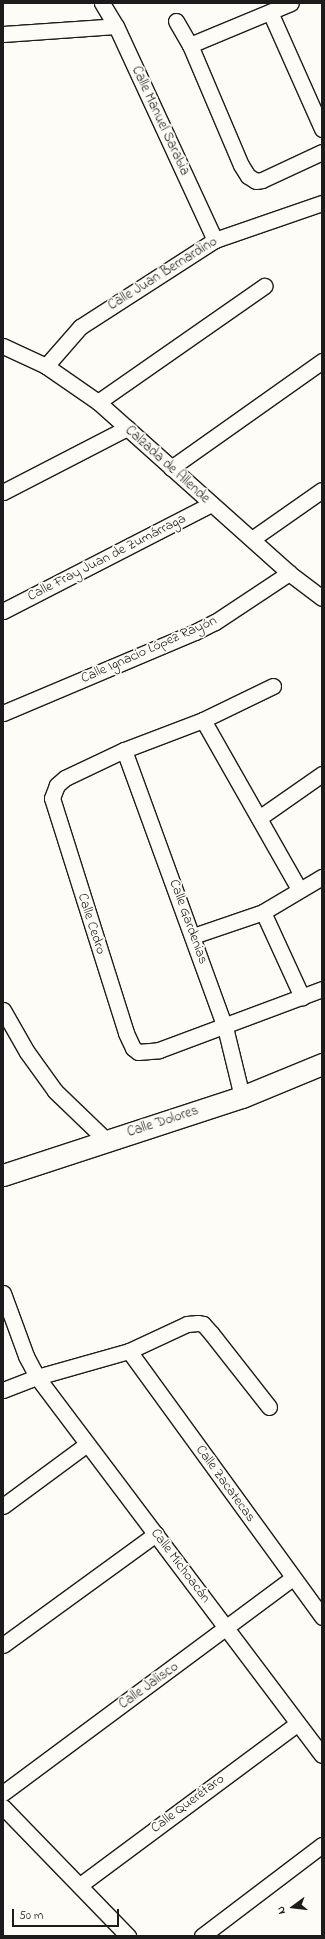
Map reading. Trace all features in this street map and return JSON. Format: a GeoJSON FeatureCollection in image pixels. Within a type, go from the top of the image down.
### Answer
{"type":"FeatureCollection","features":[{"type":"Feature","properties":{"kind":"street","name":"Calle Manuel Sarabia"},"geometry":{"type":"LineString","coordinates":[[102,3],[116,26],[215,240]]}},
{"type":"Feature","properties":{"kind":"street"},"geometry":{"type":"LineString","coordinates":[[190,45],[291,3]]}},
{"type":"Feature","properties":{"kind":"street"},"geometry":{"type":"LineString","coordinates":[[270,12],[322,129]]}},
{"type":"Feature","properties":{"kind":"street"},"geometry":{"type":"LineString","coordinates":[[176,21],[190,45],[241,165],[252,179],[267,178],[322,152]]}},
{"type":"Feature","properties":{"kind":"street"},"geometry":{"type":"LineString","coordinates":[[3,34],[116,26]]}},
{"type":"Feature","properties":{"kind":"street","name":"Calle Juan Bernardino"},"geometry":{"type":"LineString","coordinates":[[46,366],[80,328],[215,240],[321,207]]}},
{"type":"Feature","properties":{"kind":"street"},"geometry":{"type":"LineString","coordinates":[[98,402],[264,286]]}},
{"type":"Feature","properties":{"kind":"street","name":"Calzada de Allende"},"geometry":{"type":"LineString","coordinates":[[3,346],[46,366],[98,402],[289,573],[322,598]]}},
{"type":"Feature","properties":{"kind":"street"},"geometry":{"type":"LineString","coordinates":[[171,468],[322,361]]}},
{"type":"Feature","properties":{"kind":"street"},"geometry":{"type":"LineString","coordinates":[[3,492],[126,428]]}},
{"type":"Feature","properties":{"kind":"street"},"geometry":{"type":"LineString","coordinates":[[252,539],[322,490]]}},
{"type":"Feature","properties":{"kind":"street","name":"Calle Fray Juan de Zumárraga"},"geometry":{"type":"LineString","coordinates":[[3,611],[211,504]]}},
{"type":"Feature","properties":{"kind":"street","name":"Calle Ignacio López Rayón"},"geometry":{"type":"LineString","coordinates":[[3,713],[195,632],[215,622],[289,573]]}},
{"type":"Feature","properties":{"kind":"street"},"geometry":{"type":"LineString","coordinates":[[124,750],[203,720],[273,686]]}},
{"type":"Feature","properties":{"kind":"street"},"geometry":{"type":"LineString","coordinates":[[203,720],[299,889]]}},
{"type":"Feature","properties":{"kind":"street","name":"Calle Cedro"},"geometry":{"type":"LineString","coordinates":[[124,750],[65,778],[52,792],[53,804],[126,1033],[133,1048],[138,1052],[158,1050],[225,1026]]}},
{"type":"Feature","properties":{"kind":"street","name":"Calle Gardenias"},"geometry":{"type":"LineString","coordinates":[[124,750],[225,1026],[242,1097]]}},
{"type":"Feature","properties":{"kind":"street"},"geometry":{"type":"LineString","coordinates":[[259,818],[322,774]]}},
{"type":"Feature","properties":{"kind":"street"},"geometry":{"type":"LineString","coordinates":[[193,936],[263,912],[322,876]]}},
{"type":"Feature","properties":{"kind":"street"},"geometry":{"type":"LineString","coordinates":[[263,912],[302,997]]}},
{"type":"Feature","properties":{"kind":"street"},"geometry":{"type":"LineString","coordinates":[[225,1026],[322,989]]}},
{"type":"Feature","properties":{"kind":"street"},"geometry":{"type":"LineString","coordinates":[[3,1010],[27,1052],[55,1091],[106,1140]]}},
{"type":"Feature","properties":{"kind":"street","name":"Calle Dolores"},"geometry":{"type":"LineString","coordinates":[[3,1175],[106,1140],[242,1097],[322,1064]]}},
{"type":"Feature","properties":{"kind":"street","name":"Calle Michoacán"},"geometry":{"type":"LineString","coordinates":[[3,1293],[26,1356],[37,1377],[297,1724],[322,1755]]}},
{"type":"Feature","properties":{"kind":"street"},"geometry":{"type":"LineString","coordinates":[[3,1390],[37,1377],[128,1351],[188,1324],[200,1323],[211,1333],[269,1407]]}},
{"type":"Feature","properties":{"kind":"street","name":"Calle Zacatecas"},"geometry":{"type":"LineString","coordinates":[[128,1351],[322,1617]]}},
{"type":"Feature","properties":{"kind":"street"},"geometry":{"type":"LineString","coordinates":[[3,1506],[87,1444]]}},
{"type":"Feature","properties":{"kind":"street"},"geometry":{"type":"LineString","coordinates":[[3,1646],[156,1534]]}},
{"type":"Feature","properties":{"kind":"street","name":"Calle Jalisco"},"geometry":{"type":"LineString","coordinates":[[3,1793],[227,1629],[293,1578]]}},
{"type":"Feature","properties":{"kind":"street","name":"Calle Querétaro"},"geometry":{"type":"LineString","coordinates":[[80,1885],[297,1724]]}},
{"type":"Feature","properties":{"kind":"street"},"geometry":{"type":"LineString","coordinates":[[3,1807],[128,1936]]}},
{"type":"Feature","properties":{"kind":"street"},"geometry":{"type":"LineString","coordinates":[[202,1936],[322,1845]]}}]}
